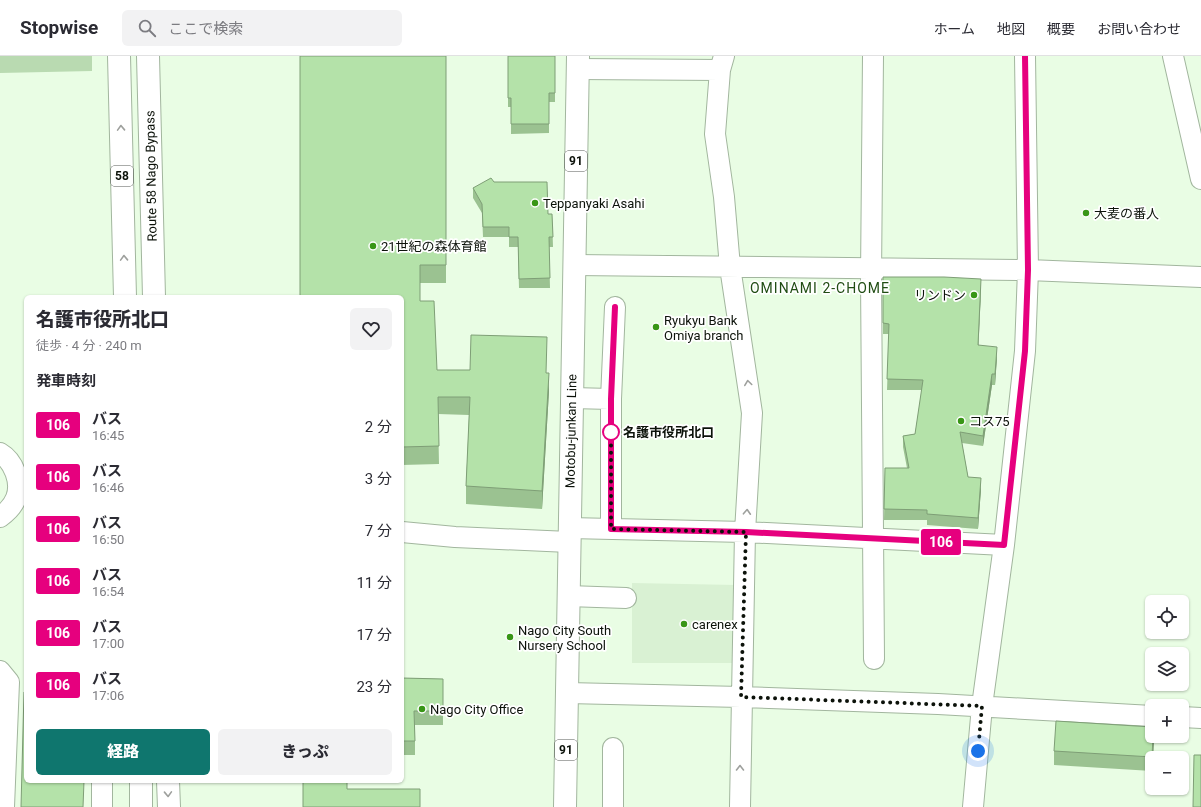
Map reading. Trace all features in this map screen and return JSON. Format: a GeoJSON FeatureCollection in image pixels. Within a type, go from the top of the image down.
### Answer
{"type":"FeatureCollection","features":[{"type":"Feature","properties":{"kind":"main road","name":"58"},"geometry":{"type":"LineString","coordinates":[[119,56],[125,295]]}},
{"type":"Feature","properties":{"kind":"main road","name":"Route 58 Nago Bypass"},"geometry":{"type":"LineString","coordinates":[[148,56],[154,295]]}},
{"type":"Feature","properties":{"kind":"main road","name":"Motobu-junkan Line"},"geometry":{"type":"LineString","coordinates":[[565,807],[578,62]]}},
{"type":"Feature","properties":{"kind":"main road"},"geometry":{"type":"LineString","coordinates":[[141,783],[141,807]]}},
{"type":"Feature","properties":{"kind":"main road"},"geometry":{"type":"LineString","coordinates":[[168,783],[169,807]]}},
{"type":"Feature","properties":{"kind":"street"},"geometry":{"type":"LineString","coordinates":[[873,56],[871,268],[874,659]]}},
{"type":"Feature","properties":{"kind":"street"},"geometry":{"type":"LineString","coordinates":[[973,807],[982,706],[1004,545],[1025,351],[1028,270],[1025,56]]}},
{"type":"Feature","properties":{"kind":"street"},"geometry":{"type":"LineString","coordinates":[[1173,56],[1201,179]]}},
{"type":"Feature","properties":{"kind":"street"},"geometry":{"type":"LineString","coordinates":[[578,62],[722,63],[715,134],[724,197],[730,266],[752,414],[746,532],[741,697],[740,807]]}},
{"type":"Feature","properties":{"kind":"street"},"geometry":{"type":"LineString","coordinates":[[574,265],[1028,270],[1201,276]]}},
{"type":"Feature","properties":{"kind":"street"},"geometry":{"type":"LineString","coordinates":[[611,529],[611,399],[615,307]]}},
{"type":"Feature","properties":{"kind":"street"},"geometry":{"type":"LineString","coordinates":[[572,398],[611,399]]}},
{"type":"Feature","properties":{"kind":"street"},"geometry":{"type":"LineString","coordinates":[[0,453],[5,456],[14,468],[22,486],[9,510],[0,517]]}},
{"type":"Feature","properties":{"kind":"street"},"geometry":{"type":"LineString","coordinates":[[404,532],[455,537],[569,535],[611,529],[746,532],[1004,545]]}},
{"type":"Feature","properties":{"kind":"street"},"geometry":{"type":"LineString","coordinates":[[568,596],[626,598]]}},
{"type":"Feature","properties":{"kind":"street"},"geometry":{"type":"LineString","coordinates":[[4,807],[12,679]]}},
{"type":"Feature","properties":{"kind":"street"},"geometry":{"type":"LineString","coordinates":[[567,693],[741,697],[982,706],[1145,716]]}},
{"type":"Feature","properties":{"kind":"street"},"geometry":{"type":"LineString","coordinates":[[1189,717],[1201,718]]}},
{"type":"Feature","properties":{"kind":"street"},"geometry":{"type":"LineString","coordinates":[[613,748],[613,807]]}},
{"type":"Feature","properties":{"kind":"street"},"geometry":{"type":"LineString","coordinates":[[102,783],[102,807]]}},
{"type":"Feature","properties":{"kind":"shaded area"},"geometry":{"type":"Polygon","coordinates":[[[0,56],[92,56],[92,71],[0,73],[0,56]]]}},
{"type":"Feature","properties":{"kind":"shaded area","name":"carenex"},"geometry":{"type":"Polygon","coordinates":[[[632,583],[736,585],[735,663],[632,663],[632,583]]]}},
{"type":"Feature","properties":{"kind":"building","name":"21世紀の森体育館"},"geometry":{"type":"Polygon","coordinates":[[[300,56],[446,56],[446,265],[420,265],[420,301],[434,301],[437,370],[470,370],[471,335],[547,337],[546,373],[549,373],[542,491],[466,486],[470,397],[438,397],[439,446],[404,447],[404,295],[300,295],[300,56]]]}},
{"type":"Feature","properties":{"kind":"building"},"geometry":{"type":"Polygon","coordinates":[[[508,56],[555,56],[555,93],[549,93],[549,124],[511,124],[511,98],[508,98],[508,56]]]}},
{"type":"Feature","properties":{"kind":"building"},"geometry":{"type":"Polygon","coordinates":[[[491,178],[494,182],[547,182],[548,214],[552,214],[553,237],[549,237],[550,278],[519,279],[518,237],[509,237],[509,227],[483,227],[482,204],[473,188],[491,178]]]}},
{"type":"Feature","properties":{"kind":"building"},"geometry":{"type":"Polygon","coordinates":[[[883,277],[944,277],[981,279],[978,345],[997,347],[995,374],[992,374],[983,436],[960,432],[968,477],[981,478],[978,518],[927,514],[927,510],[884,509],[885,468],[909,468],[903,436],[915,434],[923,380],[887,379],[889,324],[883,323],[883,277]]]}},
{"type":"Feature","properties":{"kind":"building"},"geometry":{"type":"Polygon","coordinates":[[[404,678],[443,679],[443,711],[414,711],[415,741],[404,741],[404,678]]]}},
{"type":"Feature","properties":{"kind":"building"},"geometry":{"type":"Polygon","coordinates":[[[24,692],[24,783],[84,783],[83,807],[21,807],[24,692]]]}},
{"type":"Feature","properties":{"kind":"building"},"geometry":{"type":"Polygon","coordinates":[[[1056,721],[1145,727],[1145,743],[1153,743],[1152,751],[1145,751],[1145,757],[1054,751],[1056,721]]]}},
{"type":"Feature","properties":{"kind":"building"},"geometry":{"type":"Polygon","coordinates":[[[1194,755],[1201,755],[1201,807],[1193,807],[1194,755]]]}},
{"type":"Feature","properties":{"kind":"building"},"geometry":{"type":"Polygon","coordinates":[[[303,783],[347,783],[347,789],[420,789],[420,807],[303,807],[303,783]]]}},
{"type":"Feature","properties":{"kind":"bus line","name":"106"},"geometry":{"type":"LineString","coordinates":[[615,307],[611,399],[611,529],[746,532],[1004,545],[1025,351],[1028,270],[1025,56]]}},
{"type":"Feature","properties":{"kind":"place","name":"Teppanyaki Asahi"},"geometry":{"type":"Point","coordinates":[535,203]}},
{"type":"Feature","properties":{"kind":"place","name":"大麦の番人"},"geometry":{"type":"Point","coordinates":[1086,213]}},
{"type":"Feature","properties":{"kind":"place","name":"21世紀の森体育館"},"geometry":{"type":"Point","coordinates":[373,246]}},
{"type":"Feature","properties":{"kind":"place","name":"リンドン"},"geometry":{"type":"Point","coordinates":[974,295]}},
{"type":"Feature","properties":{"kind":"place","name":"Ryukyu Bank Omiya branch"},"geometry":{"type":"Point","coordinates":[656,327]}},
{"type":"Feature","properties":{"kind":"place","name":"コス75"},"geometry":{"type":"Point","coordinates":[961,421]}},
{"type":"Feature","properties":{"kind":"place","name":"名護市役所北口"},"geometry":{"type":"Point","coordinates":[611,432]}},
{"type":"Feature","properties":{"kind":"place","name":"carenex"},"geometry":{"type":"Point","coordinates":[684,624]}},
{"type":"Feature","properties":{"kind":"place","name":"Nago City South Nursery School"},"geometry":{"type":"Point","coordinates":[510,637]}},
{"type":"Feature","properties":{"kind":"place","name":"Nago City Office"},"geometry":{"type":"Point","coordinates":[422,709]}},
{"type":"Feature","properties":{"kind":"district","name":"OMINAMI 2-CHOME"},"geometry":{"type":"Point","coordinates":[820,288]}},
{"type":"Feature","properties":{"kind":"route"},"geometry":{"type":"LineString","coordinates":[[611,432],[611,428],[612,500],[611,529],[746,532],[741,697],[982,706],[978,751]]}}]}
